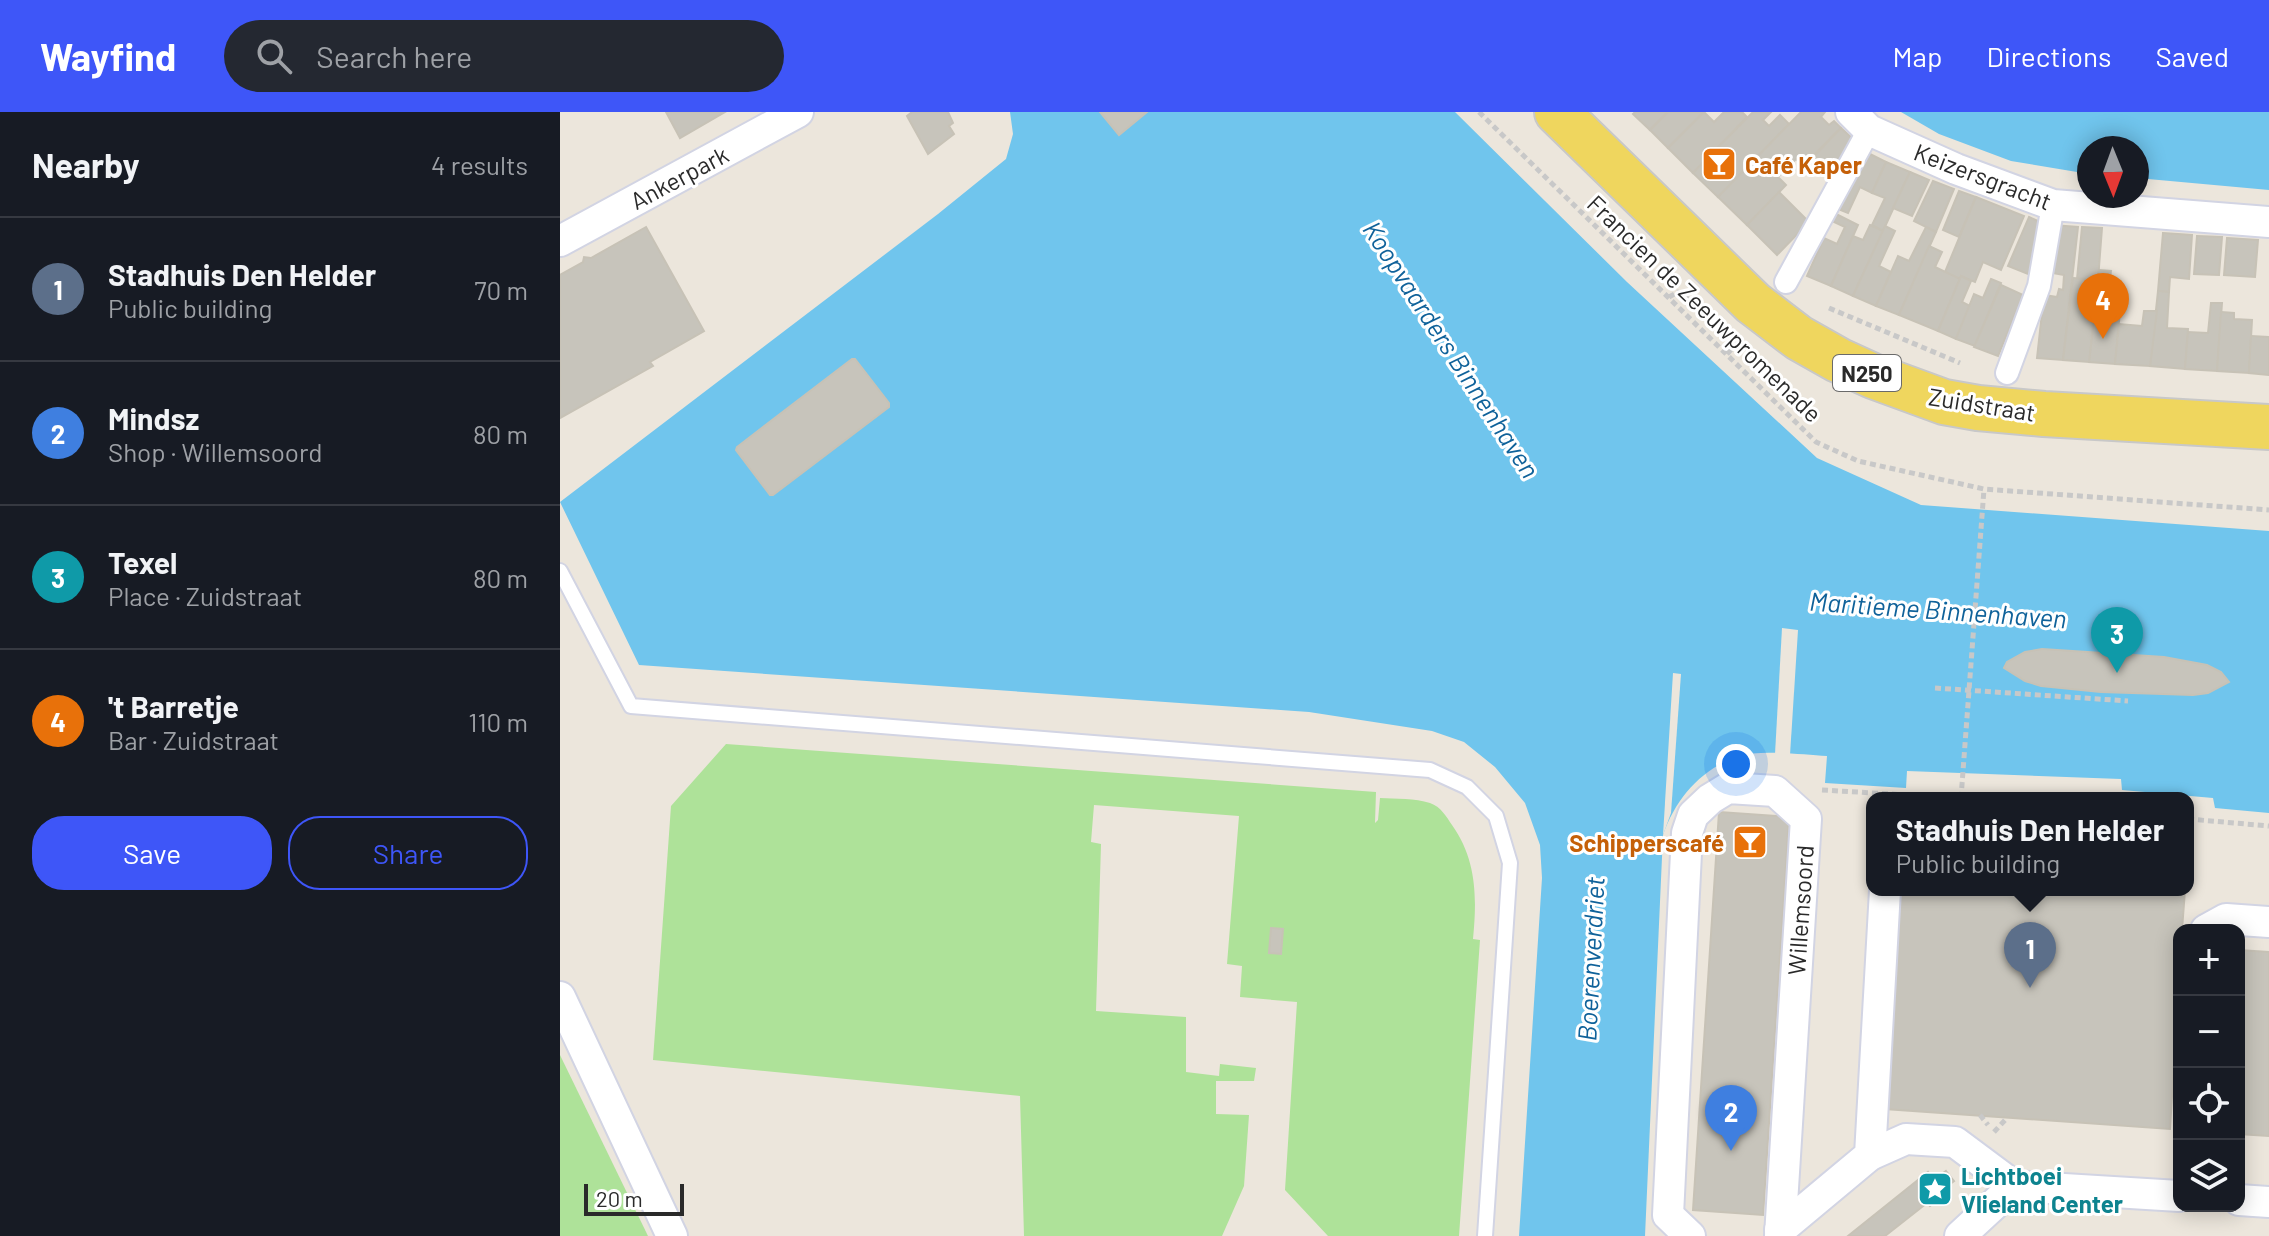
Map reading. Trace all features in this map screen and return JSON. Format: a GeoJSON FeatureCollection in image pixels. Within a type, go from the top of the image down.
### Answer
{"type":"FeatureCollection","features":[{"type":"Feature","properties":{"kind":"main road","name":"Zuidstraat"},"geometry":{"type":"LineString","coordinates":[[1557,112],[1753,303],[1799,338],[1873,376],[1944,402],[1978,408],[2269,427]]}},
{"type":"Feature","properties":{"kind":"street","name":"Ankerpark"},"geometry":{"type":"LineString","coordinates":[[560,241],[798,112]]}},
{"type":"Feature","properties":{"kind":"street","name":"Keizersgracht"},"geometry":{"type":"LineString","coordinates":[[1860,121],[1956,169],[2053,205],[2269,222]]}},
{"type":"Feature","properties":{"kind":"street"},"geometry":{"type":"LineString","coordinates":[[1786,282],[1860,121]]}},
{"type":"Feature","properties":{"kind":"street","name":"Zuidstraat"},"geometry":{"type":"LineString","coordinates":[[2007,373],[2039,286],[2053,205]]}},
{"type":"Feature","properties":{"kind":"street","name":"Willemsoord"},"geometry":{"type":"LineString","coordinates":[[1690,1236],[1668,1215],[1687,833],[1693,815],[1728,788],[1775,791],[1806,819],[1780,1233]]}},
{"type":"Feature","properties":{"kind":"street"},"geometry":{"type":"LineString","coordinates":[[1870,1155],[1885,896]]}},
{"type":"Feature","properties":{"kind":"street"},"geometry":{"type":"LineString","coordinates":[[2217,924],[2226,919],[2269,922]]}},
{"type":"Feature","properties":{"kind":"street"},"geometry":{"type":"LineString","coordinates":[[560,997],[672,1236]]}},
{"type":"Feature","properties":{"kind":"street","name":"Willemsoord"},"geometry":{"type":"LineString","coordinates":[[1780,1233],[1870,1155],[1906,1139],[1955,1142],[2014,1186]]}},
{"type":"Feature","properties":{"kind":"street"},"geometry":{"type":"LineString","coordinates":[[1960,1236],[2014,1186],[2173,1196]]}},
{"type":"Feature","properties":{"kind":"street"},"geometry":{"type":"LineString","coordinates":[[2245,1200],[2269,1202]]}},
{"type":"Feature","properties":{"kind":"lane"},"geometry":{"type":"LineString","coordinates":[[560,571],[631,706],[1430,770],[1467,787],[1496,816],[1510,863],[1485,1236]]}},
{"type":"Feature","properties":{"kind":"path","name":"Francien de Zeeuwpromenade"},"geometry":{"type":"LineString","coordinates":[[1479,112],[1816,442],[1858,461],[1984,489],[2269,510]]}},
{"type":"Feature","properties":{"kind":"path"},"geometry":{"type":"LineString","coordinates":[[1786,282],[1811,300],[1963,364],[2007,373]]}},
{"type":"Feature","properties":{"kind":"path"},"geometry":{"type":"LineString","coordinates":[[1727,354],[1741,339]]}},
{"type":"Feature","properties":{"kind":"path"},"geometry":{"type":"LineString","coordinates":[[1962,792],[1984,489]]}},
{"type":"Feature","properties":{"kind":"path"},"geometry":{"type":"LineString","coordinates":[[1935,688],[2128,701]]}},
{"type":"Feature","properties":{"kind":"path"},"geometry":{"type":"LineString","coordinates":[[1818,790],[1866,793]]}},
{"type":"Feature","properties":{"kind":"path"},"geometry":{"type":"LineString","coordinates":[[2194,820],[2269,826]]}},
{"type":"Feature","properties":{"kind":"path"},"geometry":{"type":"LineString","coordinates":[[1994,1132],[2007,1118]]}},
{"type":"Feature","properties":{"kind":"green space"},"geometry":{"type":"Polygon","coordinates":[[[726,744],[1376,792],[1375,823],[1380,798],[1418,800],[1437,807],[1460,838],[1471,866],[1475,894],[1473,939],[1480,940],[1459,1236],[1328,1236],[1285,1190],[1297,1002],[1240,997],[1242,966],[1227,964],[1239,816],[1094,805],[1091,842],[1101,844],[1096,1011],[1186,1017],[1186,1072],[1219,1076],[1220,1064],[1256,1068],[1254,1081],[1216,1081],[1216,1114],[1249,1115],[1244,1186],[1222,1236],[1024,1236],[1020,1096],[653,1060],[671,806],[726,744]]]}},
{"type":"Feature","properties":{"kind":"green space"},"geometry":{"type":"Polygon","coordinates":[[[560,1055],[648,1236],[560,1236],[560,1055]]]}},
{"type":"Feature","properties":{"kind":"water"},"geometry":{"type":"Polygon","coordinates":[[[1010,112],[1455,112],[1627,282],[1817,458],[1921,505],[2269,531],[2269,813],[2215,808],[2213,798],[2194,796],[2194,792],[2122,790],[2121,779],[1907,771],[1906,788],[1825,783],[1827,756],[1759,753],[1725,762],[1692,786],[1675,809],[1663,835],[1645,1236],[1519,1236],[1542,878],[1540,845],[1525,803],[1495,767],[1464,742],[1432,731],[1309,712],[639,665],[560,502],[1006,159],[1013,134],[1010,112]]]}},
{"type":"Feature","properties":{"kind":"water"},"geometry":{"type":"Polygon","coordinates":[[[1901,112],[2269,112],[2269,190],[2149,179],[2149,136],[2077,136],[2077,172],[2011,161],[1939,134],[1901,112]]]}},
{"type":"Feature","properties":{"kind":"pier"},"geometry":{"type":"Polygon","coordinates":[[[1782,628],[1798,630],[1790,755],[1775,754],[1782,628]]]}},
{"type":"Feature","properties":{"kind":"pier"},"geometry":{"type":"Polygon","coordinates":[[[1673,673],[1681,674],[1671,813],[1663,835],[1673,673]]]}},
{"type":"Feature","properties":{"kind":"building"},"geometry":{"type":"Polygon","coordinates":[[[666,112],[725,112],[680,138],[666,112]]]}},
{"type":"Feature","properties":{"kind":"building"},"geometry":{"type":"Polygon","coordinates":[[[912,112],[948,112],[953,123],[949,126],[954,134],[928,154],[907,116],[912,112]]]}},
{"type":"Feature","properties":{"kind":"building"},"geometry":{"type":"Polygon","coordinates":[[[1100,112],[1147,112],[1119,135],[1100,112]]]}},
{"type":"Feature","properties":{"kind":"building"},"geometry":{"type":"Polygon","coordinates":[[[1668,112],[1650,130],[1633,114],[1668,112]]]}},
{"type":"Feature","properties":{"kind":"building"},"geometry":{"type":"Polygon","coordinates":[[[1668,112],[1704,112],[1668,148],[1650,130],[1668,112]]]}},
{"type":"Feature","properties":{"kind":"building"},"geometry":{"type":"Polygon","coordinates":[[[1704,112],[1714,122],[1724,112],[1742,112],[1747,117],[1693,173],[1668,148],[1704,112]]]}},
{"type":"Feature","properties":{"kind":"building"},"geometry":{"type":"Polygon","coordinates":[[[1753,112],[1771,112],[1763,120],[1769,126],[1780,115],[1789,124],[1718,197],[1693,173],[1753,112]]]}},
{"type":"Feature","properties":{"kind":"building"},"geometry":{"type":"Polygon","coordinates":[[[1801,112],[1825,112],[1821,117],[1829,125],[1834,121],[1841,128],[1803,166],[1796,159],[1778,177],[1786,185],[1747,225],[1718,197],[1801,112]]]}},
{"type":"Feature","properties":{"kind":"building"},"geometry":{"type":"Polygon","coordinates":[[[1841,128],[1854,140],[1834,183],[1822,172],[1826,168],[1814,156],[1841,128]]]}},
{"type":"Feature","properties":{"kind":"building"},"geometry":{"type":"Polygon","coordinates":[[[1864,151],[1886,162],[1872,193],[1860,187],[1848,213],[1838,209],[1864,151]]]}},
{"type":"Feature","properties":{"kind":"building"},"geometry":{"type":"Polygon","coordinates":[[[1886,162],[1910,172],[1883,231],[1872,225],[1885,198],[1872,193],[1886,162]]]}},
{"type":"Feature","properties":{"kind":"building"},"geometry":{"type":"Polygon","coordinates":[[[1910,172],[1929,180],[1912,216],[1893,208],[1910,172]]]}},
{"type":"Feature","properties":{"kind":"building"},"geometry":{"type":"Polygon","coordinates":[[[1933,181],[1954,189],[1936,232],[1914,221],[1933,181]]]}},
{"type":"Feature","properties":{"kind":"building"},"geometry":{"type":"Polygon","coordinates":[[[1959,191],[1976,197],[1959,237],[1943,230],[1959,191]]]}},
{"type":"Feature","properties":{"kind":"building"},"geometry":{"type":"Polygon","coordinates":[[[1779,192],[1809,222],[1777,255],[1747,225],[1779,192]]]}},
{"type":"Feature","properties":{"kind":"building"},"geometry":{"type":"Polygon","coordinates":[[[1976,197],[2024,216],[2001,270],[1983,262],[1975,282],[1945,272],[1976,197]]]}},
{"type":"Feature","properties":{"kind":"building"},"geometry":{"type":"Polygon","coordinates":[[[1836,214],[1858,225],[1831,286],[1807,276],[1824,238],[1837,244],[1845,227],[1832,221],[1836,214]]]}},
{"type":"Feature","properties":{"kind":"building"},"geometry":{"type":"Polygon","coordinates":[[[2029,217],[2047,225],[2028,274],[2008,266],[2029,217]]]}},
{"type":"Feature","properties":{"kind":"building"},"geometry":{"type":"Polygon","coordinates":[[[1870,225],[1883,231],[1853,296],[1831,286],[1853,236],[1863,240],[1870,225]]]}},
{"type":"Feature","properties":{"kind":"building"},"geometry":{"type":"Polygon","coordinates":[[[2052,225],[2078,227],[2063,360],[2037,358],[2044,295],[2057,297],[2059,289],[2063,290],[2064,275],[2047,272],[2052,225]]]}},
{"type":"Feature","properties":{"kind":"building"},"geometry":{"type":"Polygon","coordinates":[[[1885,226],[1895,231],[1879,266],[1891,272],[1876,306],[1853,296],[1885,226]]]}},
{"type":"Feature","properties":{"kind":"building"},"geometry":{"type":"Polygon","coordinates":[[[646,227],[704,331],[650,362],[653,366],[560,418],[560,275],[583,262],[584,257],[591,258],[646,227]]]}},
{"type":"Feature","properties":{"kind":"building"},"geometry":{"type":"Polygon","coordinates":[[[1926,227],[1936,232],[1899,315],[1876,306],[1898,256],[1909,261],[1926,227]]]}},
{"type":"Feature","properties":{"kind":"building"},"geometry":{"type":"Polygon","coordinates":[[[2082,227],[2102,228],[2098,280],[2077,279],[2082,227]]]}},
{"type":"Feature","properties":{"kind":"building"},"geometry":{"type":"Polygon","coordinates":[[[2163,233],[2192,235],[2189,279],[2170,277],[2169,292],[2158,291],[2163,233]]]}},
{"type":"Feature","properties":{"kind":"building"},"geometry":{"type":"Polygon","coordinates":[[[2197,236],[2222,237],[2219,275],[2194,274],[2197,236]]]}},
{"type":"Feature","properties":{"kind":"building"},"geometry":{"type":"Polygon","coordinates":[[[2227,238],[2258,240],[2255,277],[2224,275],[2227,238]]]}},
{"type":"Feature","properties":{"kind":"building"},"geometry":{"type":"Polygon","coordinates":[[[1929,246],[1942,252],[1935,267],[1960,279],[1938,331],[1899,315],[1929,246]]]}},
{"type":"Feature","properties":{"kind":"building"},"geometry":{"type":"Polygon","coordinates":[[[2099,270],[2111,271],[2107,299],[2121,300],[2115,364],[2089,362],[2099,270]]]}},
{"type":"Feature","properties":{"kind":"building"},"geometry":{"type":"Polygon","coordinates":[[[1961,276],[1971,281],[1962,302],[1970,306],[1956,339],[1938,331],[1961,276]]]}},
{"type":"Feature","properties":{"kind":"building"},"geometry":{"type":"Polygon","coordinates":[[[2073,278],[2098,280],[2089,362],[2063,360],[2073,278]]]}},
{"type":"Feature","properties":{"kind":"building"},"geometry":{"type":"Polygon","coordinates":[[[1991,279],[2001,283],[1975,346],[1956,339],[1974,294],[1983,298],[1991,279]]]}},
{"type":"Feature","properties":{"kind":"building"},"geometry":{"type":"Polygon","coordinates":[[[2001,285],[2023,295],[1998,356],[1974,347],[2001,285]]]}},
{"type":"Feature","properties":{"kind":"building"},"geometry":{"type":"Polygon","coordinates":[[[2158,291],[2169,292],[2167,328],[2188,329],[2185,369],[2150,366],[2158,291]]]}},
{"type":"Feature","properties":{"kind":"building"},"geometry":{"type":"Polygon","coordinates":[[[2211,303],[2222,303],[2217,371],[2185,369],[2188,332],[2208,333],[2211,303]]]}},
{"type":"Feature","properties":{"kind":"building"},"geometry":{"type":"Polygon","coordinates":[[[2144,311],[2157,311],[2150,366],[2115,364],[2119,324],[2142,326],[2144,311]]]}},
{"type":"Feature","properties":{"kind":"building"},"geometry":{"type":"Polygon","coordinates":[[[2221,312],[2234,313],[2234,319],[2252,320],[2249,373],[2217,371],[2221,312]]]}},
{"type":"Feature","properties":{"kind":"building"},"geometry":{"type":"Polygon","coordinates":[[[2251,336],[2269,337],[2269,375],[2249,373],[2251,336]]]}},
{"type":"Feature","properties":{"kind":"building"},"geometry":{"type":"Polygon","coordinates":[[[852,359],[889,403],[889,407],[770,495],[736,450],[737,447],[852,359]]]}},
{"type":"Feature","properties":{"kind":"building"},"geometry":{"type":"Polygon","coordinates":[[[2042,649],[2164,657],[2207,665],[2221,672],[2229,682],[2208,693],[2193,695],[2101,692],[2041,686],[2025,681],[2004,668],[2007,662],[2025,652],[2042,649]]]}},
{"type":"Feature","properties":{"kind":"building"},"geometry":{"type":"Polygon","coordinates":[[[1719,812],[1789,817],[1763,1215],[1693,1210],[1719,812]]]}},
{"type":"Feature","properties":{"kind":"building"},"geometry":{"type":"Polygon","coordinates":[[[1899,896],[2185,896],[2182,924],[2173,924],[2170,1129],[1885,1109],[1899,896]]]}},
{"type":"Feature","properties":{"kind":"building"},"geometry":{"type":"Polygon","coordinates":[[[1271,928],[1283,929],[1281,954],[1269,953],[1271,928]]]}},
{"type":"Feature","properties":{"kind":"building"},"geometry":{"type":"Polygon","coordinates":[[[2245,950],[2269,952],[2269,1136],[2245,1134],[2245,950]]]}},
{"type":"Feature","properties":{"kind":"building"},"geometry":{"type":"Polygon","coordinates":[[[1946,1171],[1954,1181],[1941,1191],[1944,1195],[1930,1206],[1927,1203],[1885,1236],[1848,1236],[1928,1172],[1934,1180],[1946,1171]]]}},
{"type":"Feature","properties":{"kind":"place","name":"Café Kaper"},"geometry":{"type":"Point","coordinates":[1719,164]}},
{"type":"Feature","properties":{"kind":"place","name":"'t Barretje"},"geometry":{"type":"Point","coordinates":[2103,339]}},
{"type":"Feature","properties":{"kind":"place","name":"Texel"},"geometry":{"type":"Point","coordinates":[2117,673]}},
{"type":"Feature","properties":{"kind":"place","name":"Schipperscafé"},"geometry":{"type":"Point","coordinates":[1750,842]}},
{"type":"Feature","properties":{"kind":"place","name":"Stadhuis Den Helder"},"geometry":{"type":"Point","coordinates":[2030,988]}},
{"type":"Feature","properties":{"kind":"place","name":"Mindsz"},"geometry":{"type":"Point","coordinates":[1731,1151]}},
{"type":"Feature","properties":{"kind":"place","name":"Lichtboei Vlieland Center"},"geometry":{"type":"Point","coordinates":[1935,1189]}},
{"type":"Feature","properties":{"kind":"water label","name":"Koopvaarders Binnenhaven"},"geometry":{"type":"Point","coordinates":[1452,349]}},
{"type":"Feature","properties":{"kind":"water label","name":"Maritieme Binnenhaven"},"geometry":{"type":"Point","coordinates":[1938,609]}},
{"type":"Feature","properties":{"kind":"water label","name":"Boerenverdriet"},"geometry":{"type":"Point","coordinates":[1590,959]}}]}
